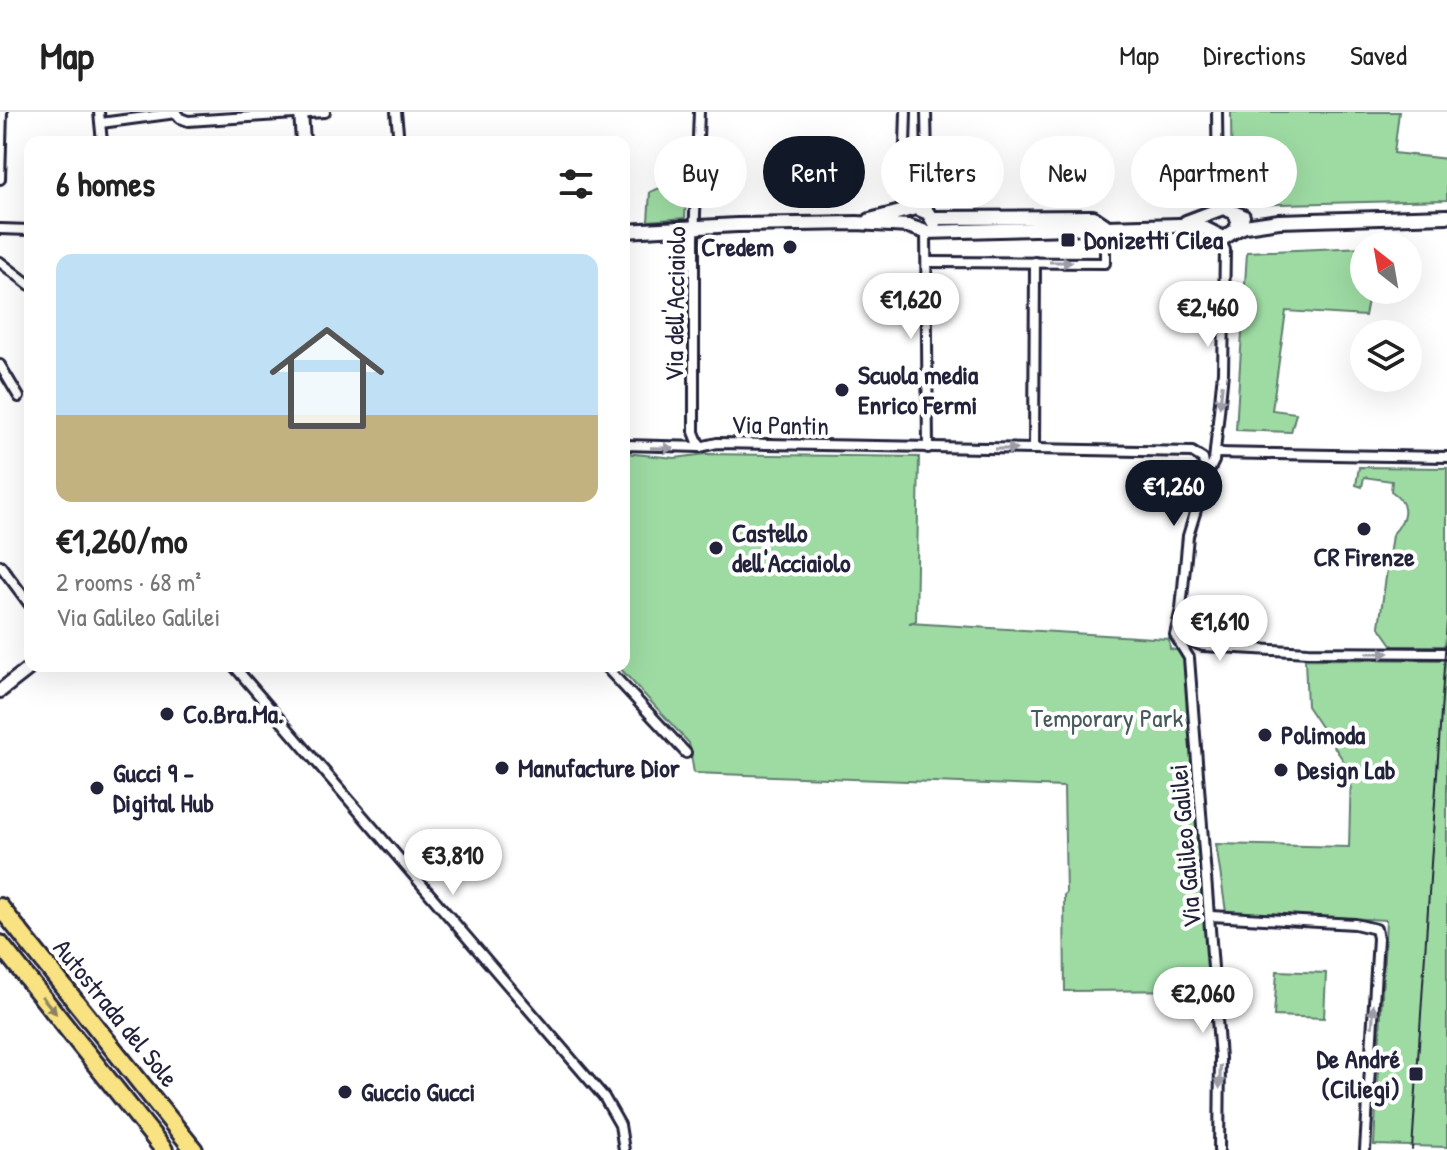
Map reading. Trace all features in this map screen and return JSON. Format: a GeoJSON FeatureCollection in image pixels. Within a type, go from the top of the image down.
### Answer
{"type":"FeatureCollection","features":[{"type":"Feature","properties":{"kind":"highway","name":"Autostrada del Sole"},"geometry":{"type":"LineString","coordinates":[[0,907],[194,1150]]}},
{"type":"Feature","properties":{"kind":"highway","name":"Autostrada del Sole"},"geometry":{"type":"LineString","coordinates":[[0,944],[164,1150]]}},
{"type":"Feature","properties":{"kind":"street"},"geometry":{"type":"LineString","coordinates":[[0,179],[2,112]]}},
{"type":"Feature","properties":{"kind":"street"},"geometry":{"type":"LineString","coordinates":[[99,112],[102,136]]}},
{"type":"Feature","properties":{"kind":"street"},"geometry":{"type":"LineString","coordinates":[[101,123],[176,113],[188,121],[325,112]]}},
{"type":"Feature","properties":{"kind":"street"},"geometry":{"type":"LineString","coordinates":[[396,112],[398,136]]}},
{"type":"Feature","properties":{"kind":"street","name":"Via dell'Acciaiolo"},"geometry":{"type":"LineString","coordinates":[[699,112],[694,432],[700,447]]}},
{"type":"Feature","properties":{"kind":"street"},"geometry":{"type":"LineString","coordinates":[[906,112],[903,218],[908,226]]}},
{"type":"Feature","properties":{"kind":"street"},"geometry":{"type":"LineString","coordinates":[[926,112],[928,448]]}},
{"type":"Feature","properties":{"kind":"street"},"geometry":{"type":"LineString","coordinates":[[1215,234],[1209,222],[1218,192],[1217,112]]}},
{"type":"Feature","properties":{"kind":"street"},"geometry":{"type":"LineString","coordinates":[[302,113],[303,136]]}},
{"type":"Feature","properties":{"kind":"street"},"geometry":{"type":"LineString","coordinates":[[857,223],[916,208],[929,223]]}},
{"type":"Feature","properties":{"kind":"street"},"geometry":{"type":"LineString","coordinates":[[1179,225],[1225,208],[1235,213],[1279,221]]}},
{"type":"Feature","properties":{"kind":"street"},"geometry":{"type":"LineString","coordinates":[[1431,216],[1447,208]]}},
{"type":"Feature","properties":{"kind":"street"},"geometry":{"type":"LineString","coordinates":[[1235,213],[1239,223],[1236,230]]}},
{"type":"Feature","properties":{"kind":"street"},"geometry":{"type":"LineString","coordinates":[[630,231],[695,226],[857,223],[1094,229],[1105,225],[1179,225],[1229,236],[1245,226],[1279,221],[1447,216]]}},
{"type":"Feature","properties":{"kind":"street"},"geometry":{"type":"LineString","coordinates":[[927,262],[1105,263],[1105,225]]}},
{"type":"Feature","properties":{"kind":"street"},"geometry":{"type":"LineString","coordinates":[[0,229],[24,230]]}},
{"type":"Feature","properties":{"kind":"street","name":"Via Galileo Galilei"},"geometry":{"type":"LineString","coordinates":[[1215,234],[1225,250],[1224,353],[1215,453],[1213,467],[1206,477],[1188,536],[1175,637],[1188,654],[1189,661],[1211,916],[1220,1058],[1219,1150]]}},
{"type":"Feature","properties":{"kind":"street"},"geometry":{"type":"LineString","coordinates":[[0,262],[24,280]]}},
{"type":"Feature","properties":{"kind":"street"},"geometry":{"type":"LineString","coordinates":[[1034,449],[1035,262]]}},
{"type":"Feature","properties":{"kind":"street"},"geometry":{"type":"LineString","coordinates":[[0,365],[19,397]]}},
{"type":"Feature","properties":{"kind":"street","name":"Via Pantin"},"geometry":{"type":"LineString","coordinates":[[630,446],[700,447],[717,443],[1192,452],[1203,459],[1206,477]]}},
{"type":"Feature","properties":{"kind":"street"},"geometry":{"type":"LineString","coordinates":[[1215,453],[1447,457]]}},
{"type":"Feature","properties":{"kind":"street"},"geometry":{"type":"LineString","coordinates":[[0,565],[24,597]]}},
{"type":"Feature","properties":{"kind":"street"},"geometry":{"type":"LineString","coordinates":[[1181,609],[1185,632],[1191,641],[1203,646],[1322,653],[1447,653]]}},
{"type":"Feature","properties":{"kind":"street"},"geometry":{"type":"LineString","coordinates":[[0,691],[24,672]]}},
{"type":"Feature","properties":{"kind":"street"},"geometry":{"type":"LineString","coordinates":[[239,672],[604,1097],[620,1125],[624,1150]]}},
{"type":"Feature","properties":{"kind":"street"},"geometry":{"type":"LineString","coordinates":[[611,672],[686,753]]}},
{"type":"Feature","properties":{"kind":"street"},"geometry":{"type":"LineString","coordinates":[[1211,916],[1355,924],[1376,929],[1378,938],[1365,1150]]}},
{"type":"Feature","properties":{"kind":"green space"},"geometry":{"type":"Polygon","coordinates":[[[1231,112],[1399,112],[1394,153],[1447,159],[1447,200],[1297,204],[1297,136],[1231,136],[1231,112]]]}},
{"type":"Feature","properties":{"kind":"green space"},"geometry":{"type":"Polygon","coordinates":[[[654,190],[654,208],[686,208],[685,218],[648,221],[650,192],[654,190]]]}},
{"type":"Feature","properties":{"kind":"green space"},"geometry":{"type":"Polygon","coordinates":[[[1350,248],[1350,304],[1367,304],[1365,316],[1286,311],[1272,410],[1296,413],[1291,432],[1236,430],[1247,252],[1350,248]]]}},
{"type":"Feature","properties":{"kind":"green space","name":"Temporary Park"},"geometry":{"type":"Polygon","coordinates":[[[630,454],[675,458],[706,454],[919,457],[916,621],[909,623],[1169,639],[1170,649],[1180,651],[1185,657],[1212,990],[1065,991],[1064,787],[694,773],[689,743],[624,672],[630,672],[630,454]]]}},
{"type":"Feature","properties":{"kind":"green space"},"geometry":{"type":"Polygon","coordinates":[[[1359,467],[1447,468],[1447,646],[1393,646],[1379,626],[1392,535],[1401,524],[1404,507],[1391,491],[1392,481],[1364,477],[1362,487],[1356,485],[1359,467]]]}},
{"type":"Feature","properties":{"kind":"green space"},"geometry":{"type":"Polygon","coordinates":[[[1305,659],[1447,660],[1447,1147],[1374,1145],[1386,920],[1226,912],[1216,844],[1349,847],[1351,772],[1307,706],[1305,659]]]}},
{"type":"Feature","properties":{"kind":"green space"},"geometry":{"type":"Polygon","coordinates":[[[1277,971],[1326,973],[1324,1018],[1274,1016],[1277,971]]]}},
{"type":"Feature","properties":{"kind":"tram line"},"geometry":{"type":"LineString","coordinates":[[1412,1150],[1447,622]]}},
{"type":"Feature","properties":{"kind":"place","name":"Donizetti Cilea"},"geometry":{"type":"Point","coordinates":[1068,240]}},
{"type":"Feature","properties":{"kind":"place","name":"Credem"},"geometry":{"type":"Point","coordinates":[790,247]}},
{"type":"Feature","properties":{"kind":"place","name":"Scuola media Enrico Fermi"},"geometry":{"type":"Point","coordinates":[842,390]}},
{"type":"Feature","properties":{"kind":"place","name":"CR Firenze"},"geometry":{"type":"Point","coordinates":[1364,529]}},
{"type":"Feature","properties":{"kind":"place","name":"Castello dell'Acciaiolo"},"geometry":{"type":"Point","coordinates":[716,548]}},
{"type":"Feature","properties":{"kind":"place","name":"Co.Bra.Ma."},"geometry":{"type":"Point","coordinates":[167,714]}},
{"type":"Feature","properties":{"kind":"place","name":"Polimoda"},"geometry":{"type":"Point","coordinates":[1265,735]}},
{"type":"Feature","properties":{"kind":"place","name":"Manufacture Dior"},"geometry":{"type":"Point","coordinates":[502,768]}},
{"type":"Feature","properties":{"kind":"place","name":"Design Lab"},"geometry":{"type":"Point","coordinates":[1281,770]}},
{"type":"Feature","properties":{"kind":"place","name":"Gucci 9 - Digital Hub"},"geometry":{"type":"Point","coordinates":[97,788]}},
{"type":"Feature","properties":{"kind":"place","name":"De André (Ciliegi)"},"geometry":{"type":"Point","coordinates":[1416,1074]}},
{"type":"Feature","properties":{"kind":"place","name":"Guccio Gucci"},"geometry":{"type":"Point","coordinates":[345,1092]}}]}
